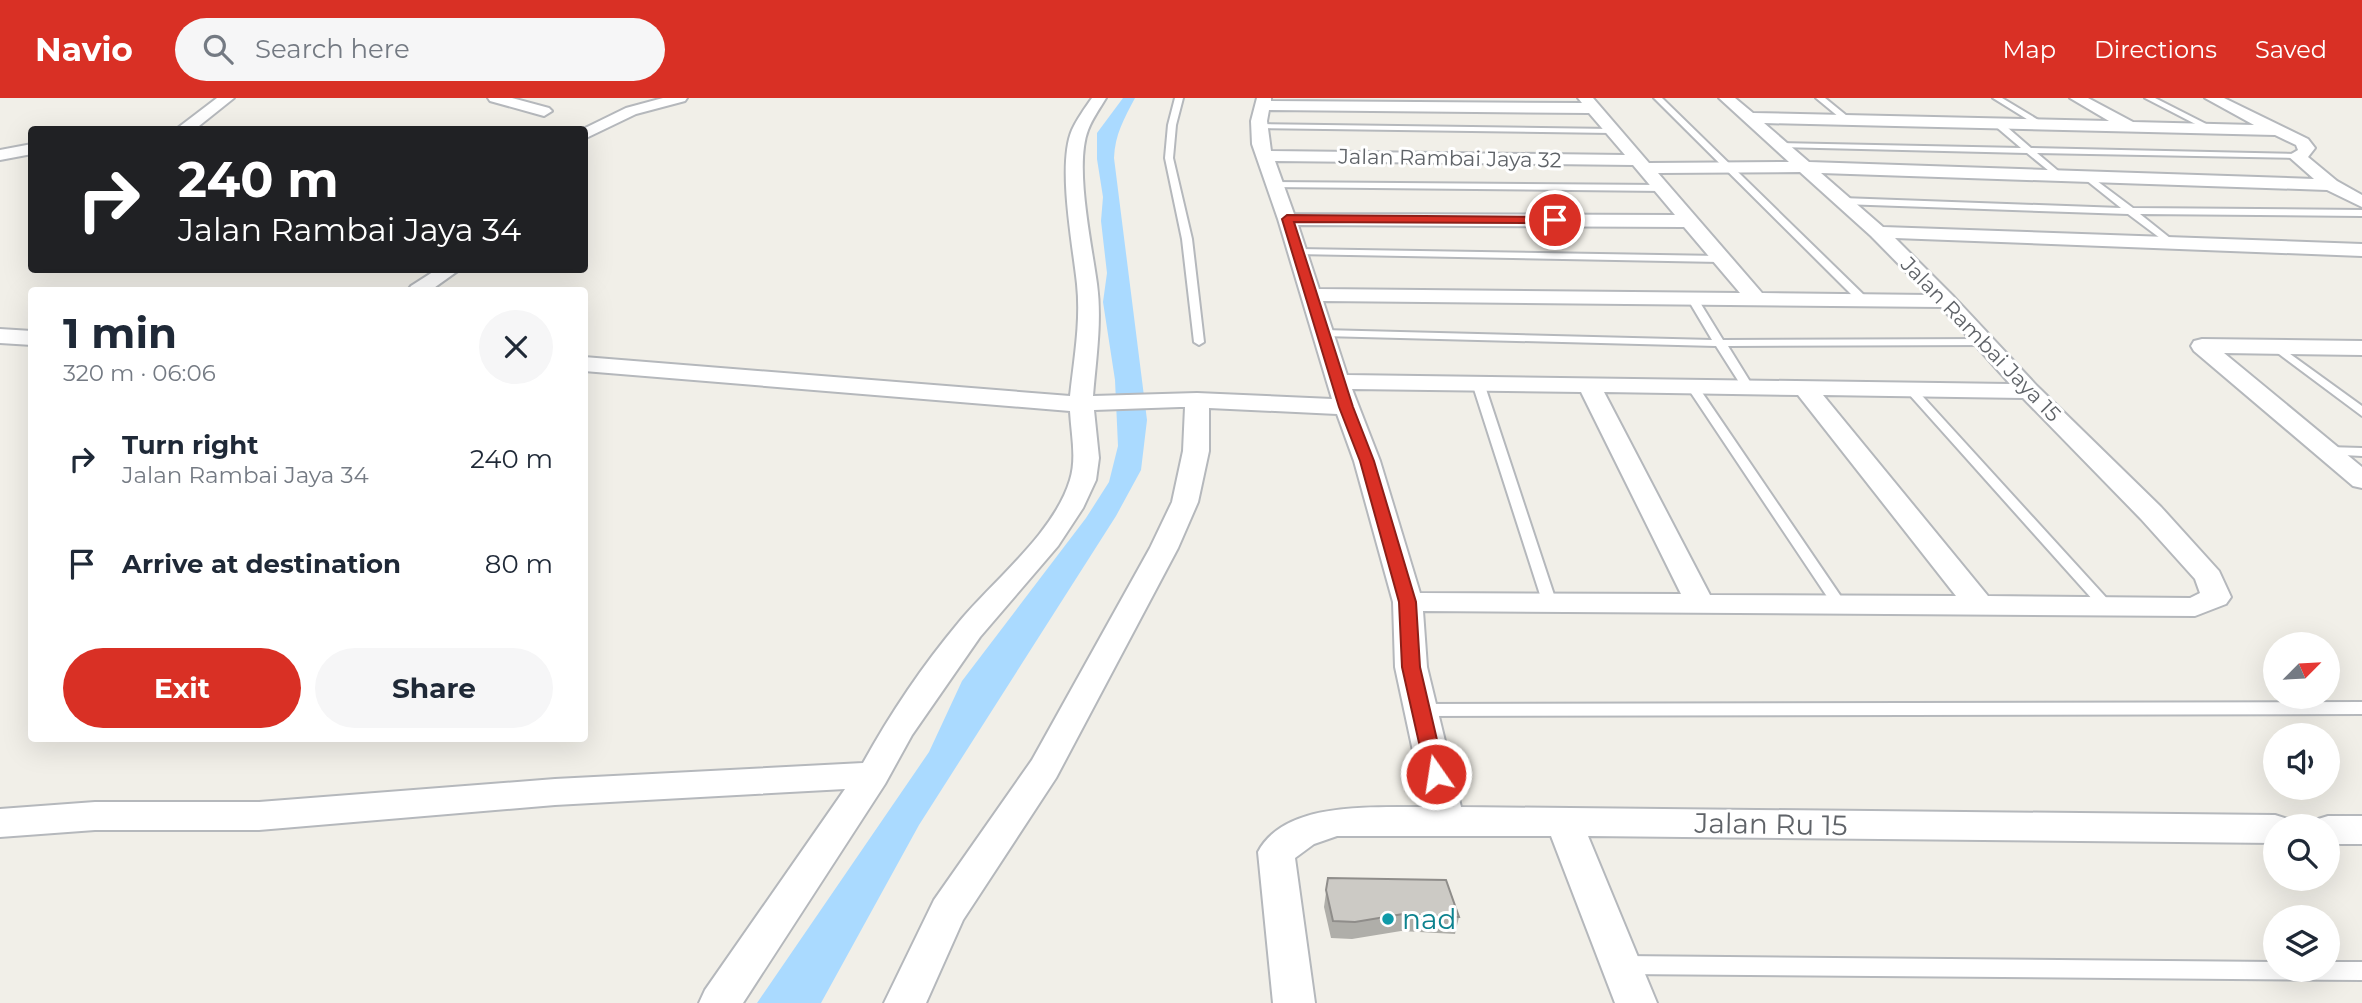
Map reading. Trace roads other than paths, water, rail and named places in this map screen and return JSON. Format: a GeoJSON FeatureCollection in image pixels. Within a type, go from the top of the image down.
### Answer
{"type":"FeatureCollection","features":[{"type":"Feature","properties":{"kind":"street"},"geometry":{"type":"LineString","coordinates":[[189,126],[228,98]]}},
{"type":"Feature","properties":{"kind":"street"},"geometry":{"type":"LineString","coordinates":[[495,98],[544,111]]}},
{"type":"Feature","properties":{"kind":"street"},"geometry":{"type":"LineString","coordinates":[[588,132],[631,111],[680,98]]}},
{"type":"Feature","properties":{"kind":"street"},"geometry":{"type":"LineString","coordinates":[[720,1003],[873,775],[898,729],[969,630],[1048,540],[1070,508],[1083,480],[1093,402],[1087,284],[1078,236],[1075,148],[1080,130],[1099,98]]}},
{"type":"Feature","properties":{"kind":"street","name":"Jalan Rambai Jaya 15"},"geometry":{"type":"LineString","coordinates":[[1726,98],[1878,232],[1947,301],[2029,391],[2176,540],[2209,577],[2216,597],[2195,607],[2107,607]]}},
{"type":"Feature","properties":{"kind":"street"},"geometry":{"type":"LineString","coordinates":[[2077,98],[2131,127]]}},
{"type":"Feature","properties":{"kind":"street"},"geometry":{"type":"LineString","coordinates":[[2212,98],[2302,142],[2307,148],[2305,153],[2296,156]]}},
{"type":"Feature","properties":{"kind":"street"},"geometry":{"type":"LineString","coordinates":[[1446,821],[1411,667],[1408,602],[1367,461],[1346,407],[1298,252],[1264,156],[1261,110],[1339,102],[1589,103],[1756,299]]}},
{"type":"Feature","properties":{"kind":"street"},"geometry":{"type":"LineString","coordinates":[[1917,104],[1944,122]]}},
{"type":"Feature","properties":{"kind":"street"},"geometry":{"type":"LineString","coordinates":[[1748,118],[2278,130]]}},
{"type":"Feature","properties":{"kind":"street"},"geometry":{"type":"LineString","coordinates":[[0,155],[28,150]]}},
{"type":"Feature","properties":{"kind":"street","name":"Jalan Rambai Jaya 32"},"geometry":{"type":"LineString","coordinates":[[1264,156],[1803,167],[2331,185]]}},
{"type":"Feature","properties":{"kind":"street"},"geometry":{"type":"LineString","coordinates":[[2296,156],[2331,185],[2362,202]]}},
{"type":"Feature","properties":{"kind":"street"},"geometry":{"type":"LineString","coordinates":[[1287,219],[1689,221]]}},
{"type":"Feature","properties":{"kind":"street"},"geometry":{"type":"LineString","coordinates":[[1878,232],[2362,250]]}},
{"type":"Feature","properties":{"kind":"street"},"geometry":{"type":"LineString","coordinates":[[423,287],[444,273]]}},
{"type":"Feature","properties":{"kind":"street"},"geometry":{"type":"LineString","coordinates":[[1312,295],[1947,301]]}},
{"type":"Feature","properties":{"kind":"street"},"geometry":{"type":"LineString","coordinates":[[0,337],[28,338]]}},
{"type":"Feature","properties":{"kind":"street"},"geometry":{"type":"LineString","coordinates":[[2362,348],[2202,346],[2362,480]]}},
{"type":"Feature","properties":{"kind":"street"},"geometry":{"type":"LineString","coordinates":[[588,364],[1056,404],[1188,400],[1346,407]]}},
{"type":"Feature","properties":{"kind":"street"},"geometry":{"type":"LineString","coordinates":[[1340,382],[1479,386],[2029,391]]}},
{"type":"Feature","properties":{"kind":"street"},"geometry":{"type":"LineString","coordinates":[[1590,387],[1700,603]]}},
{"type":"Feature","properties":{"kind":"street"},"geometry":{"type":"LineString","coordinates":[[1805,388],[1979,605]]}},
{"type":"Feature","properties":{"kind":"street"},"geometry":{"type":"LineString","coordinates":[[905,1003],[948,911],[1044,769],[1164,548],[1185,502],[1196,451],[1188,400]]}},
{"type":"Feature","properties":{"kind":"street"},"geometry":{"type":"LineString","coordinates":[[1408,602],[2107,607]]}},
{"type":"Feature","properties":{"kind":"street"},"geometry":{"type":"LineString","coordinates":[[0,823],[95,816],[258,816],[555,792],[873,775]]}},
{"type":"Feature","properties":{"kind":"street","name":"Jalan Ru 15"},"geometry":{"type":"LineString","coordinates":[[1294,1003],[1276,852],[1301,834],[1336,822],[2263,829]]}},
{"type":"Feature","properties":{"kind":"street"},"geometry":{"type":"LineString","coordinates":[[1564,822],[1636,1003]]}},
{"type":"Feature","properties":{"kind":"street"},"geometry":{"type":"LineString","coordinates":[[2340,830],[2362,830]]}},
{"type":"Feature","properties":{"kind":"lane"},"geometry":{"type":"LineString","coordinates":[[1179,98],[1172,125],[1169,158],[1187,239],[1199,342]]}},
{"type":"Feature","properties":{"kind":"lane"},"geometry":{"type":"LineString","coordinates":[[1658,98],[1863,300]]}},
{"type":"Feature","properties":{"kind":"lane"},"geometry":{"type":"LineString","coordinates":[[1820,98],[1848,120]]}},
{"type":"Feature","properties":{"kind":"lane"},"geometry":{"type":"LineString","coordinates":[[1997,98],[2041,124]]}},
{"type":"Feature","properties":{"kind":"lane"},"geometry":{"type":"LineString","coordinates":[[2149,98],[2210,128]]}},
{"type":"Feature","properties":{"kind":"lane"},"geometry":{"type":"LineString","coordinates":[[1261,110],[1612,131]]}},
{"type":"Feature","properties":{"kind":"lane"},"geometry":{"type":"LineString","coordinates":[[1997,123],[2060,177]]}},
{"type":"Feature","properties":{"kind":"lane"},"geometry":{"type":"LineString","coordinates":[[1778,145],[2296,156]]}},
{"type":"Feature","properties":{"kind":"lane"},"geometry":{"type":"LineString","coordinates":[[2089,178],[2172,244]]}},
{"type":"Feature","properties":{"kind":"lane"},"geometry":{"type":"LineString","coordinates":[[1273,185],[1662,188]]}},
{"type":"Feature","properties":{"kind":"lane"},"geometry":{"type":"LineString","coordinates":[[1842,201],[2130,211],[2362,214]]}},
{"type":"Feature","properties":{"kind":"lane"},"geometry":{"type":"LineString","coordinates":[[1298,252],[1720,259]]}},
{"type":"Feature","properties":{"kind":"lane"},"geometry":{"type":"LineString","coordinates":[[1692,299],[1748,388]]}},
{"type":"Feature","properties":{"kind":"lane"},"geometry":{"type":"LineString","coordinates":[[1323,333],[1719,343],[1987,342]]}},
{"type":"Feature","properties":{"kind":"lane"},"geometry":{"type":"LineString","coordinates":[[2275,346],[2362,412]]}},
{"type":"Feature","properties":{"kind":"lane"},"geometry":{"type":"LineString","coordinates":[[1479,386],[1550,604]]}},
{"type":"Feature","properties":{"kind":"lane"},"geometry":{"type":"LineString","coordinates":[[1693,387],[1839,604]]}},
{"type":"Feature","properties":{"kind":"lane"},"geometry":{"type":"LineString","coordinates":[[1911,390],[2107,607]]}},
{"type":"Feature","properties":{"kind":"lane"},"geometry":{"type":"LineString","coordinates":[[2325,451],[2362,453]]}},
{"type":"Feature","properties":{"kind":"lane"},"geometry":{"type":"LineString","coordinates":[[1420,710],[2362,708]]}},
{"type":"Feature","properties":{"kind":"lane"},"geometry":{"type":"LineString","coordinates":[[1620,965],[2362,971]]}},
{"type":"Feature","properties":{"kind":"water"},"geometry":{"type":"Polygon","coordinates":[[[1123,98],[1135,98],[1118,134],[1114,158],[1147,420],[1141,470],[1116,516],[919,825],[821,1003],[757,1003],[929,752],[962,681],[1086,518],[1109,482],[1118,446],[1115,380],[1103,302],[1107,273],[1101,221],[1103,197],[1097,159],[1097,133],[1123,98]]]}},
{"type":"Feature","properties":{"kind":"place","name":"nad"},"geometry":{"type":"Point","coordinates":[1388,919]}}]}
